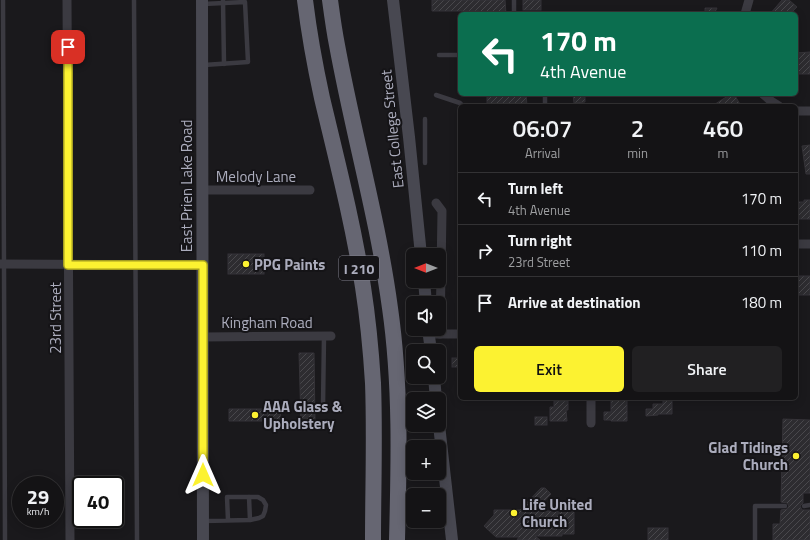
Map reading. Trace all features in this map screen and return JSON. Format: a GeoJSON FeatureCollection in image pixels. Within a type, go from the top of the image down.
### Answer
{"type":"FeatureCollection","features":[{"type":"Feature","properties":{"kind":"highway","name":"I 210"},"geometry":{"type":"LineString","coordinates":[[305,0],[314,58],[351,222],[364,295],[373,384],[373,540]]}},
{"type":"Feature","properties":{"kind":"highway","name":"I 210"},"geometry":{"type":"LineString","coordinates":[[330,0],[337,44],[383,263],[391,317],[398,405],[399,449],[397,540]]}},
{"type":"Feature","properties":{"kind":"street","name":"23rd Street"},"geometry":{"type":"LineString","coordinates":[[67,0],[70,540]]}},
{"type":"Feature","properties":{"kind":"street","name":"East College Street"},"geometry":{"type":"LineString","coordinates":[[393,0],[420,248]]}},
{"type":"Feature","properties":{"kind":"street"},"geometry":{"type":"LineString","coordinates":[[746,12],[749,0]]}},
{"type":"Feature","properties":{"kind":"street","name":"East Prien Lake Road"},"geometry":{"type":"LineString","coordinates":[[202,2],[203,540]]}},
{"type":"Feature","properties":{"kind":"street"},"geometry":{"type":"LineString","coordinates":[[765,96],[776,104]]}},
{"type":"Feature","properties":{"kind":"street"},"geometry":{"type":"LineString","coordinates":[[798,111],[810,110]]}},
{"type":"Feature","properties":{"kind":"street","name":"Melody Lane"},"geometry":{"type":"LineString","coordinates":[[202,190],[310,190]]}},
{"type":"Feature","properties":{"kind":"street"},"geometry":{"type":"LineString","coordinates":[[436,203],[442,211],[436,296]]}},
{"type":"Feature","properties":{"kind":"street"},"geometry":{"type":"LineString","coordinates":[[798,244],[810,244]]}},
{"type":"Feature","properties":{"kind":"street"},"geometry":{"type":"LineString","coordinates":[[2,264],[203,265]]}},
{"type":"Feature","properties":{"kind":"street"},"geometry":{"type":"LineString","coordinates":[[446,333],[458,334]]}},
{"type":"Feature","properties":{"kind":"street","name":"Kingham Road"},"geometry":{"type":"LineString","coordinates":[[203,337],[327,336]]}},
{"type":"Feature","properties":{"kind":"street"},"geometry":{"type":"LineString","coordinates":[[591,400],[592,423]]}},
{"type":"Feature","properties":{"kind":"street"},"geometry":{"type":"LineString","coordinates":[[440,432],[452,540]]}},
{"type":"Feature","properties":{"kind":"lane"},"geometry":{"type":"LineString","coordinates":[[3,0],[2,264],[5,540]]}},
{"type":"Feature","properties":{"kind":"lane"},"geometry":{"type":"LineString","coordinates":[[134,0],[137,540]]}},
{"type":"Feature","properties":{"kind":"lane"},"geometry":{"type":"LineString","coordinates":[[514,0],[514,12]]}},
{"type":"Feature","properties":{"kind":"lane"},"geometry":{"type":"LineString","coordinates":[[223,1],[224,64]]}},
{"type":"Feature","properties":{"kind":"lane"},"geometry":{"type":"LineString","coordinates":[[202,2],[245,1],[248,62],[202,65]]}},
{"type":"Feature","properties":{"kind":"lane"},"geometry":{"type":"LineString","coordinates":[[439,55],[458,55]]}},
{"type":"Feature","properties":{"kind":"lane"},"geometry":{"type":"LineString","coordinates":[[436,95],[461,104]]}},
{"type":"Feature","properties":{"kind":"lane"},"geometry":{"type":"LineString","coordinates":[[425,120],[425,163]]}},
{"type":"Feature","properties":{"kind":"lane"},"geometry":{"type":"LineString","coordinates":[[323,406],[327,336]]}},
{"type":"Feature","properties":{"kind":"lane"},"geometry":{"type":"LineString","coordinates":[[203,521],[250,520],[259,518],[263,516],[266,511],[264,500],[258,497],[228,497],[228,520]]}},
{"type":"Feature","properties":{"kind":"lane"},"geometry":{"type":"LineString","coordinates":[[249,497],[250,520]]}},
{"type":"Feature","properties":{"kind":"lane"},"geometry":{"type":"LineString","coordinates":[[755,540],[755,506],[785,506]]}},
{"type":"Feature","properties":{"kind":"lane"},"geometry":{"type":"LineString","coordinates":[[804,506],[810,506]]}},
{"type":"Feature","properties":{"kind":"building"},"geometry":{"type":"Polygon","coordinates":[[[432,0],[505,0],[506,12],[479,11],[432,11],[432,0]]]}},
{"type":"Feature","properties":{"kind":"building"},"geometry":{"type":"Polygon","coordinates":[[[523,0],[541,0],[541,10],[523,10],[523,0]]]}},
{"type":"Feature","properties":{"kind":"building"},"geometry":{"type":"Polygon","coordinates":[[[782,0],[789,0],[797,7],[792,12],[772,12],[782,0]]]}},
{"type":"Feature","properties":{"kind":"building"},"geometry":{"type":"Polygon","coordinates":[[[705,8],[717,8],[715,12],[705,12],[705,8]]]}},
{"type":"Feature","properties":{"kind":"building"},"geometry":{"type":"Polygon","coordinates":[[[810,52],[810,74],[798,74],[798,53],[810,52]]]}},
{"type":"Feature","properties":{"kind":"building"},"geometry":{"type":"Polygon","coordinates":[[[487,96],[526,96],[527,104],[487,104],[487,96]]]}},
{"type":"Feature","properties":{"kind":"building"},"geometry":{"type":"Polygon","coordinates":[[[573,96],[585,96],[585,102],[574,103],[573,96]]]}},
{"type":"Feature","properties":{"kind":"building"},"geometry":{"type":"Polygon","coordinates":[[[728,96],[735,96],[740,104],[715,104],[728,96]]]}},
{"type":"Feature","properties":{"kind":"building"},"geometry":{"type":"Polygon","coordinates":[[[810,145],[810,174],[806,174],[802,146],[810,145]]]}},
{"type":"Feature","properties":{"kind":"building"},"geometry":{"type":"Polygon","coordinates":[[[804,200],[810,200],[810,219],[798,219],[798,202],[804,202],[804,200]]]}},
{"type":"Feature","properties":{"kind":"building","name":"PPG Paints"},"geometry":{"type":"Polygon","coordinates":[[[228,254],[264,254],[264,274],[228,274],[228,254]]]}},
{"type":"Feature","properties":{"kind":"building"},"geometry":{"type":"Polygon","coordinates":[[[798,276],[810,276],[810,295],[798,295],[798,276]]]}},
{"type":"Feature","properties":{"kind":"building"},"geometry":{"type":"Polygon","coordinates":[[[299,353],[314,353],[315,423],[301,423],[299,353]]]}},
{"type":"Feature","properties":{"kind":"building"},"geometry":{"type":"Polygon","coordinates":[[[452,358],[458,358],[458,367],[452,367],[452,358]]]}},
{"type":"Feature","properties":{"kind":"building"},"geometry":{"type":"Polygon","coordinates":[[[611,400],[627,400],[627,421],[604,420],[604,412],[611,412],[611,400]]]}},
{"type":"Feature","properties":{"kind":"building"},"geometry":{"type":"Polygon","coordinates":[[[663,400],[672,400],[672,414],[646,416],[646,409],[653,409],[653,404],[663,404],[663,400]]]}},
{"type":"Feature","properties":{"kind":"building"},"geometry":{"type":"Polygon","coordinates":[[[554,401],[568,401],[568,410],[566,410],[567,421],[550,421],[550,407],[554,407],[554,401]]]}},
{"type":"Feature","properties":{"kind":"building","name":"AAA Glass & Upholstery"},"geometry":{"type":"Polygon","coordinates":[[[229,409],[280,409],[281,421],[229,421],[229,409]]]}},
{"type":"Feature","properties":{"kind":"building"},"geometry":{"type":"Polygon","coordinates":[[[535,417],[547,417],[547,425],[535,425],[535,417]]]}},
{"type":"Feature","properties":{"kind":"building","name":"Glad Tidings Church"},"geometry":{"type":"Polygon","coordinates":[[[783,419],[810,420],[810,493],[803,493],[803,503],[800,506],[802,510],[810,510],[810,540],[773,540],[773,524],[780,524],[781,510],[787,509],[789,506],[787,503],[781,502],[783,419]]]}},
{"type":"Feature","properties":{"kind":"building","name":"Life United Church"},"geometry":{"type":"Polygon","coordinates":[[[541,488],[545,488],[551,494],[535,511],[574,511],[574,534],[562,534],[562,536],[535,536],[540,540],[517,540],[519,537],[496,537],[484,526],[494,515],[494,510],[520,510],[541,488]]]}},
{"type":"Feature","properties":{"kind":"building"},"geometry":{"type":"Polygon","coordinates":[[[648,528],[668,528],[668,540],[648,540],[648,528]]]}},
{"type":"Feature","properties":{"kind":"place","name":"PPG Paints"},"geometry":{"type":"Point","coordinates":[246,264]}},
{"type":"Feature","properties":{"kind":"place","name":"AAA Glass & Upholstery"},"geometry":{"type":"Point","coordinates":[255,415]}},
{"type":"Feature","properties":{"kind":"place","name":"Glad Tidings Church"},"geometry":{"type":"Point","coordinates":[796,456]}},
{"type":"Feature","properties":{"kind":"place","name":"Life United Church"},"geometry":{"type":"Point","coordinates":[514,513]}},
{"type":"Feature","properties":{"kind":"route"},"geometry":{"type":"LineString","coordinates":[[68,47],[68,265],[203,265],[203,475]]}}]}
